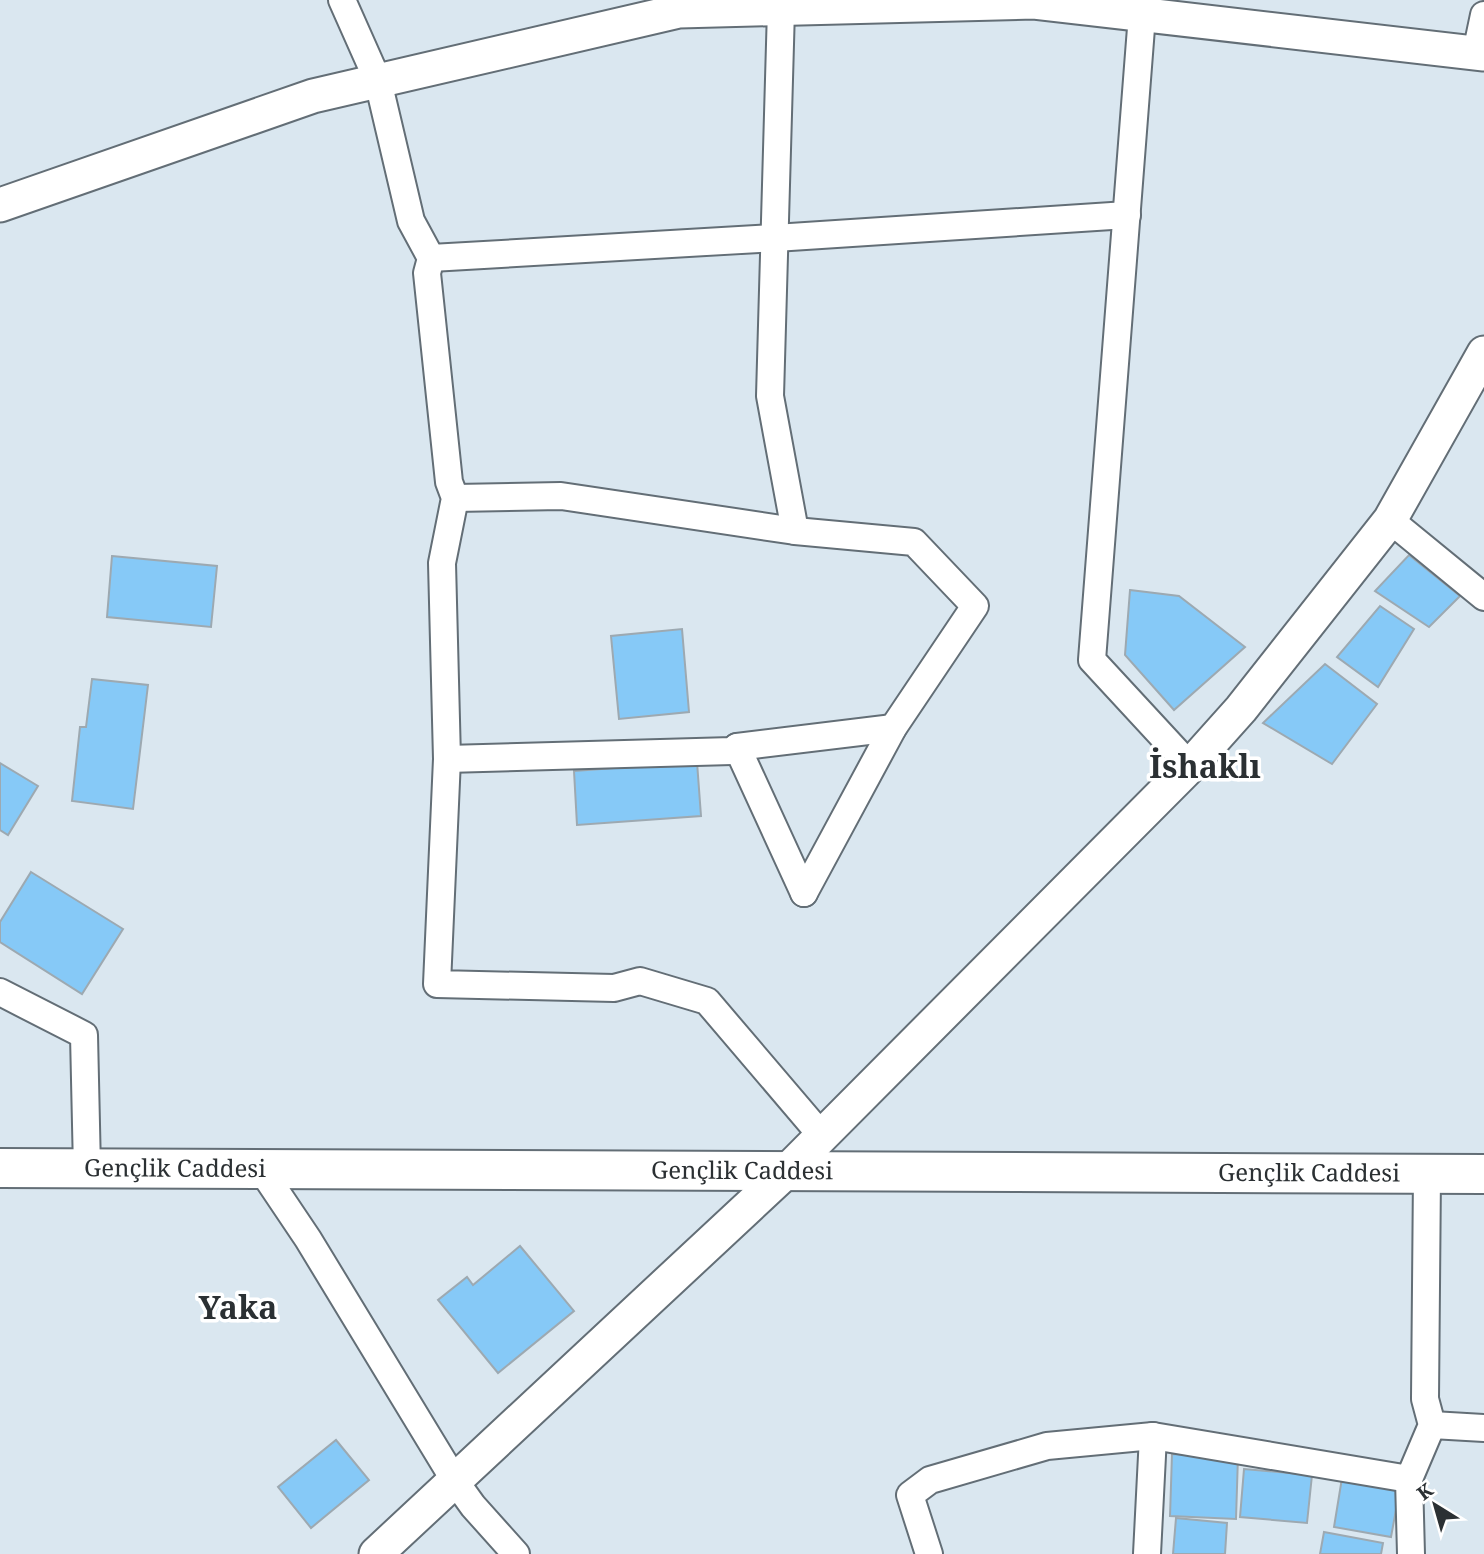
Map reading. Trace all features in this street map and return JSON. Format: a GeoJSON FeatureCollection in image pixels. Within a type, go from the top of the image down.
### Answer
{"type":"FeatureCollection","features":[{"type":"Feature","properties":{"kind":"main road","name":"Gençlik Caddesi"},"geometry":{"type":"LineString","coordinates":[[0,1168],[1484,1174]]}},
{"type":"Feature","properties":{"kind":"street"},"geometry":{"type":"LineString","coordinates":[[342,0],[378,81],[411,221],[430,258],[427,274],[449,482],[455,498],[442,563],[447,759],[437,984],[614,988],[640,981],[707,1001],[822,1136]]}},
{"type":"Feature","properties":{"kind":"street"},"geometry":{"type":"LineString","coordinates":[[0,205],[313,96],[680,6],[781,9],[1034,2],[1480,53],[1484,15]]}},
{"type":"Feature","properties":{"kind":"street"},"geometry":{"type":"LineString","coordinates":[[781,9],[771,396],[795,531]]}},
{"type":"Feature","properties":{"kind":"street"},"geometry":{"type":"LineString","coordinates":[[1142,15],[1092,660],[1190,766]]}},
{"type":"Feature","properties":{"kind":"street"},"geometry":{"type":"LineString","coordinates":[[430,258],[1127,215]]}},
{"type":"Feature","properties":{"kind":"street"},"geometry":{"type":"LineString","coordinates":[[376,1554],[787,1171],[1190,766],[1241,709],[1390,520],[1484,353]]}},
{"type":"Feature","properties":{"kind":"street"},"geometry":{"type":"LineString","coordinates":[[455,498],[561,496],[795,531],[914,542],[975,607],[893,728],[804,893],[737,747]]}},
{"type":"Feature","properties":{"kind":"street"},"geometry":{"type":"LineString","coordinates":[[1390,520],[1484,597]]}},
{"type":"Feature","properties":{"kind":"street"},"geometry":{"type":"LineString","coordinates":[[447,759],[732,751],[737,747],[893,728]]}},
{"type":"Feature","properties":{"kind":"street"},"geometry":{"type":"LineString","coordinates":[[0,992],[84,1035],[87,1169]]}},
{"type":"Feature","properties":{"kind":"street"},"geometry":{"type":"LineString","coordinates":[[261,1169],[308,1239],[454,1481],[516,1554]]}},
{"type":"Feature","properties":{"kind":"street"},"geometry":{"type":"LineString","coordinates":[[1411,1554],[1409,1479],[1432,1426],[1425,1399],[1427,1174]]}},
{"type":"Feature","properties":{"kind":"street"},"geometry":{"type":"LineString","coordinates":[[1432,1426],[1484,1428]]}},
{"type":"Feature","properties":{"kind":"street"},"geometry":{"type":"LineString","coordinates":[[929,1554],[910,1495],[930,1480],[1047,1446],[1153,1436],[1409,1479]]}},
{"type":"Feature","properties":{"kind":"street"},"geometry":{"type":"LineString","coordinates":[[1147,1554],[1153,1436]]}},
{"type":"Feature","properties":{"kind":"building"},"geometry":{"type":"Polygon","coordinates":[[[1409,555],[1460,596],[1429,627],[1375,591],[1409,555]]]}},
{"type":"Feature","properties":{"kind":"building"},"geometry":{"type":"Polygon","coordinates":[[[112,556],[217,566],[211,627],[107,617],[112,556]]]}},
{"type":"Feature","properties":{"kind":"building"},"geometry":{"type":"Polygon","coordinates":[[[1130,590],[1179,596],[1245,647],[1174,710],[1125,655],[1130,590]]]}},
{"type":"Feature","properties":{"kind":"building"},"geometry":{"type":"Polygon","coordinates":[[[1380,606],[1414,629],[1378,687],[1337,657],[1380,606]]]}},
{"type":"Feature","properties":{"kind":"building"},"geometry":{"type":"Polygon","coordinates":[[[682,629],[689,712],[619,719],[611,636],[682,629]]]}},
{"type":"Feature","properties":{"kind":"building"},"geometry":{"type":"Polygon","coordinates":[[[1325,664],[1377,704],[1332,764],[1263,723],[1325,664]]]}},
{"type":"Feature","properties":{"kind":"building"},"geometry":{"type":"Polygon","coordinates":[[[92,679],[148,685],[133,809],[72,801],[80,727],[86,727],[92,679]]]}},
{"type":"Feature","properties":{"kind":"building"},"geometry":{"type":"Polygon","coordinates":[[[697,762],[701,816],[577,825],[574,771],[697,762]]]}},
{"type":"Feature","properties":{"kind":"building"},"geometry":{"type":"Polygon","coordinates":[[[0,763],[38,786],[8,835],[0,830],[0,763]]]}},
{"type":"Feature","properties":{"kind":"building"},"geometry":{"type":"Polygon","coordinates":[[[31,872],[123,929],[82,994],[0,942],[0,922],[31,872]]]}},
{"type":"Feature","properties":{"kind":"building"},"geometry":{"type":"Polygon","coordinates":[[[520,1246],[574,1311],[498,1373],[438,1300],[467,1277],[473,1285],[520,1246]]]}},
{"type":"Feature","properties":{"kind":"building"},"geometry":{"type":"Polygon","coordinates":[[[336,1440],[369,1480],[311,1528],[278,1487],[336,1440]]]}},
{"type":"Feature","properties":{"kind":"building"},"geometry":{"type":"Polygon","coordinates":[[[1172,1454],[1238,1456],[1236,1519],[1170,1516],[1172,1454]]]}},
{"type":"Feature","properties":{"kind":"building"},"geometry":{"type":"Polygon","coordinates":[[[1244,1469],[1312,1475],[1307,1523],[1240,1517],[1244,1469]]]}},
{"type":"Feature","properties":{"kind":"building"},"geometry":{"type":"Polygon","coordinates":[[[1342,1478],[1400,1488],[1391,1537],[1334,1527],[1342,1478]]]}},
{"type":"Feature","properties":{"kind":"building"},"geometry":{"type":"Polygon","coordinates":[[[1176,1518],[1227,1523],[1225,1554],[1173,1554],[1176,1518]]]}},
{"type":"Feature","properties":{"kind":"building"},"geometry":{"type":"Polygon","coordinates":[[[1324,1532],[1383,1543],[1381,1554],[1320,1554],[1324,1532]]]}},
{"type":"Feature","properties":{"kind":"district","name":"İshaklı"},"geometry":{"type":"Point","coordinates":[1205,767]}},
{"type":"Feature","properties":{"kind":"district","name":"Yaka"},"geometry":{"type":"Point","coordinates":[238,1308]}}]}
